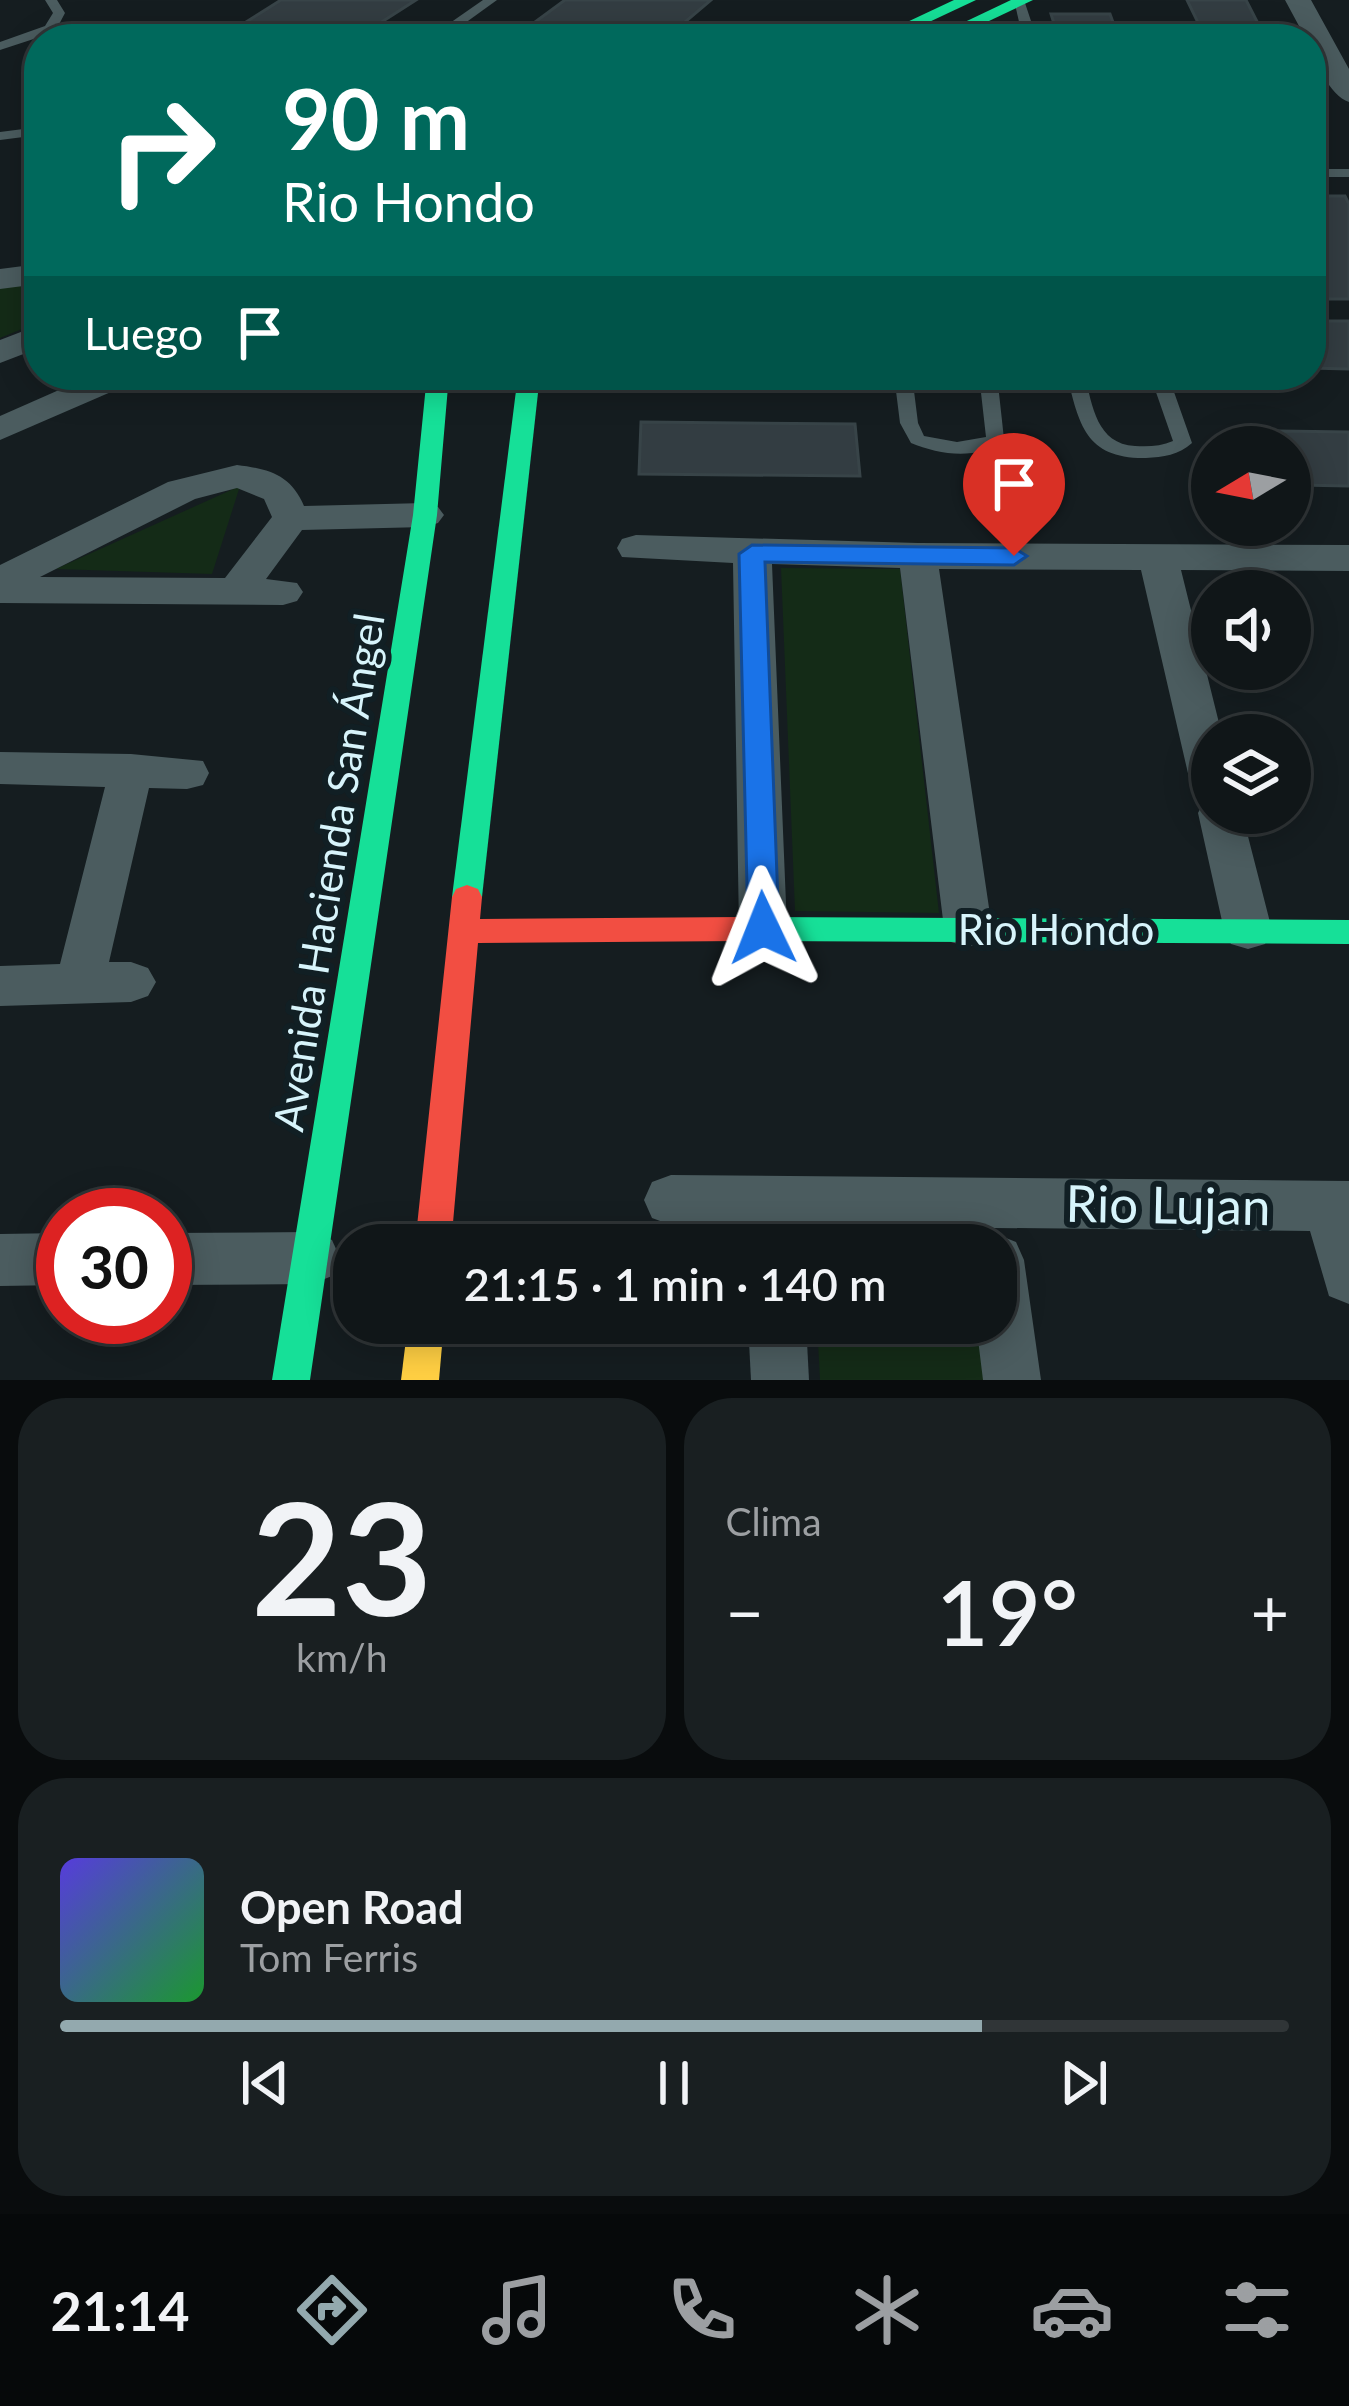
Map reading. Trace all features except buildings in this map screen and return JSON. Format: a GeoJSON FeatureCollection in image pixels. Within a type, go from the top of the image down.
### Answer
{"type":"FeatureCollection","features":[{"type":"Feature","properties":{"kind":"street"},"geometry":{"type":"LineString","coordinates":[[913,24],[968,0]]}},
{"type":"Feature","properties":{"kind":"street"},"geometry":{"type":"LineString","coordinates":[[971,24],[1022,1]]}},
{"type":"Feature","properties":{"kind":"street"},"geometry":{"type":"LineString","coordinates":[[1326,47],[1344,78]]}},
{"type":"Feature","properties":{"kind":"street"},"geometry":{"type":"LineString","coordinates":[[7,417],[81,390]]}},
{"type":"Feature","properties":{"kind":"street","name":"Avenida Hacienda San Ángel"},"geometry":{"type":"LineString","coordinates":[[291,1380],[425,515],[437,390]]}},
{"type":"Feature","properties":{"kind":"street"},"geometry":{"type":"LineString","coordinates":[[435,1224],[463,931],[527,390]]}},
{"type":"Feature","properties":{"kind":"street"},"geometry":{"type":"LineString","coordinates":[[0,586],[180,490],[246,476],[274,484],[287,500],[291,518],[237,590]]}},
{"type":"Feature","properties":{"kind":"street"},"geometry":{"type":"LineString","coordinates":[[291,518],[425,515]]}},
{"type":"Feature","properties":{"kind":"street"},"geometry":{"type":"LineString","coordinates":[[636,548],[752,554],[1349,558]]}},
{"type":"Feature","properties":{"kind":"street"},"geometry":{"type":"LineString","coordinates":[[752,554],[763,928]]}},
{"type":"Feature","properties":{"kind":"street"},"geometry":{"type":"LineString","coordinates":[[918,556],[968,928]]}},
{"type":"Feature","properties":{"kind":"street"},"geometry":{"type":"LineString","coordinates":[[1158,557],[1196,714]]}},
{"type":"Feature","properties":{"kind":"street"},"geometry":{"type":"LineString","coordinates":[[0,586],[283,592]]}},
{"type":"Feature","properties":{"kind":"street"},"geometry":{"type":"LineString","coordinates":[[0,768],[187,773]]}},
{"type":"Feature","properties":{"kind":"street"},"geometry":{"type":"LineString","coordinates":[[80,984],[131,770]]}},
{"type":"Feature","properties":{"kind":"street"},"geometry":{"type":"LineString","coordinates":[[1225,834],[1248,930]]}},
{"type":"Feature","properties":{"kind":"street","name":"Rio Hondo"},"geometry":{"type":"LineString","coordinates":[[463,931],[1349,932]]}},
{"type":"Feature","properties":{"kind":"street"},"geometry":{"type":"LineString","coordinates":[[0,986],[131,982]]}},
{"type":"Feature","properties":{"kind":"street","name":"Rio Lujan"},"geometry":{"type":"LineString","coordinates":[[671,1200],[772,1223],[991,1223],[1340,1206]]}},
{"type":"Feature","properties":{"kind":"street"},"geometry":{"type":"LineString","coordinates":[[1340,1206],[1349,1276]]}},
{"type":"Feature","properties":{"kind":"street"},"geometry":{"type":"LineString","coordinates":[[192,1259],[312,1258]]}},
{"type":"Feature","properties":{"kind":"street"},"geometry":{"type":"LineString","coordinates":[[0,1260],[36,1259]]}},
{"type":"Feature","properties":{"kind":"street"},"geometry":{"type":"LineString","coordinates":[[420,1380],[424,1344]]}},
{"type":"Feature","properties":{"kind":"street"},"geometry":{"type":"LineString","coordinates":[[778,1344],[780,1380]]}},
{"type":"Feature","properties":{"kind":"street"},"geometry":{"type":"LineString","coordinates":[[1007,1344],[1012,1380]]}},
{"type":"Feature","properties":{"kind":"lane"},"geometry":{"type":"LineString","coordinates":[[456,24],[490,0]]}},
{"type":"Feature","properties":{"kind":"lane"},"geometry":{"type":"LineString","coordinates":[[906,390],[909,423],[917,439],[953,446],[986,446],[995,439],[990,390]]}},
{"type":"Feature","properties":{"kind":"lane"},"geometry":{"type":"LineString","coordinates":[[1080,390],[1090,426],[1101,444],[1119,452],[1157,452],[1183,443],[1164,390]]}},
{"type":"Feature","properties":{"kind":"green space"},"geometry":{"type":"Polygon","coordinates":[[[24,284],[24,328],[0,338],[0,287],[24,284]]]}},
{"type":"Feature","properties":{"kind":"green space"},"geometry":{"type":"Polygon","coordinates":[[[240,486],[212,574],[56,569],[240,486]]]}},
{"type":"Feature","properties":{"kind":"green space"},"geometry":{"type":"Polygon","coordinates":[[[781,568],[900,569],[939,913],[795,911],[781,568]]]}},
{"type":"Feature","properties":{"kind":"green space"},"geometry":{"type":"Polygon","coordinates":[[[813,1214],[973,1216],[974,1224],[813,1224],[813,1214]]]}},
{"type":"Feature","properties":{"kind":"green space"},"geometry":{"type":"Polygon","coordinates":[[[818,1344],[987,1344],[991,1380],[820,1380],[818,1344]]]}},
{"type":"Feature","properties":{"kind":"traffic: fast"},"geometry":{"type":"LineString","coordinates":[[913,24],[968,0]]}},
{"type":"Feature","properties":{"kind":"traffic: fast"},"geometry":{"type":"LineString","coordinates":[[971,24],[1025,0]]}},
{"type":"Feature","properties":{"kind":"traffic: fast"},"geometry":{"type":"LineString","coordinates":[[291,1380],[425,515],[437,390]]}},
{"type":"Feature","properties":{"kind":"traffic: fast"},"geometry":{"type":"LineString","coordinates":[[467,897],[527,390]]}},
{"type":"Feature","properties":{"kind":"traffic: fast"},"geometry":{"type":"LineString","coordinates":[[742,929],[1349,932]]}},
{"type":"Feature","properties":{"kind":"traffic: slow"},"geometry":{"type":"LineString","coordinates":[[420,1380],[424,1344]]}},
{"type":"Feature","properties":{"kind":"traffic: jam"},"geometry":{"type":"LineString","coordinates":[[435,1224],[467,897]]}},
{"type":"Feature","properties":{"kind":"traffic: jam"},"geometry":{"type":"LineString","coordinates":[[463,931],[742,929]]}},
{"type":"Feature","properties":{"kind":"route"},"geometry":{"type":"LineString","coordinates":[[763,928],[752,554],[1014,556]]}}]}
